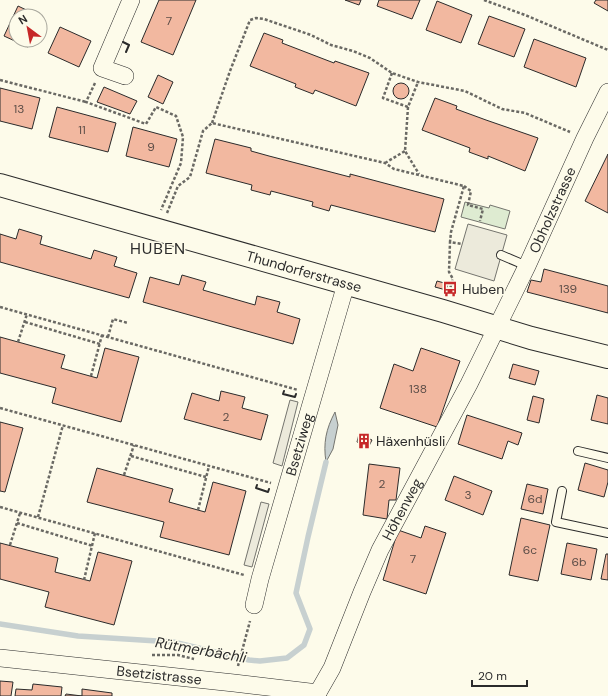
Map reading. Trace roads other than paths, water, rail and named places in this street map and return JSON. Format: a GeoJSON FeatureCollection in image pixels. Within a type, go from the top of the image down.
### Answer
{"type":"FeatureCollection","features":[{"type":"Feature","properties":{"kind":"street"},"geometry":{"type":"LineString","coordinates":[[125,76],[102,68],[131,0]]}},
{"type":"Feature","properties":{"kind":"street","name":"Obholzstrasse"},"geometry":{"type":"LineString","coordinates":[[497,327],[608,92]]}},
{"type":"Feature","properties":{"kind":"street","name":"Thundorferstrasse"},"geometry":{"type":"LineString","coordinates":[[0,185],[443,311],[531,338],[608,357]]}},
{"type":"Feature","properties":{"kind":"street","name":"Bsetziweg"},"geometry":{"type":"LineString","coordinates":[[254,605],[260,579],[346,284]]}},
{"type":"Feature","properties":{"kind":"street","name":"Höhenweg"},"geometry":{"type":"LineString","coordinates":[[317,695],[332,668],[380,550],[469,384],[497,327]]}},
{"type":"Feature","properties":{"kind":"street","name":"Bsetzistrasse"},"geometry":{"type":"LineString","coordinates":[[0,658],[234,683],[317,695]]}},
{"type":"Feature","properties":{"kind":"lane"},"geometry":{"type":"LineString","coordinates":[[502,255],[526,266]]}},
{"type":"Feature","properties":{"kind":"lane"},"geometry":{"type":"LineString","coordinates":[[578,451],[608,458]]}},
{"type":"Feature","properties":{"kind":"lane"},"geometry":{"type":"LineString","coordinates":[[562,492],[556,522],[608,533]]}},
{"type":"Feature","properties":{"kind":"waterway","name":"Rütmerbächli"},"geometry":{"type":"LineString","coordinates":[[0,624],[78,636],[173,642],[249,660],[260,661],[287,658],[304,645],[310,629],[296,593],[326,462]]}},
{"type":"Feature","properties":{"kind":"place","name":"Huben"},"geometry":{"type":"Point","coordinates":[450,289]}},
{"type":"Feature","properties":{"kind":"place","name":"Häxenhüsli"},"geometry":{"type":"Point","coordinates":[364,441]}},
{"type":"Feature","properties":{"kind":"district","name":"HUBEN"},"geometry":{"type":"Point","coordinates":[158,248]}}]}
